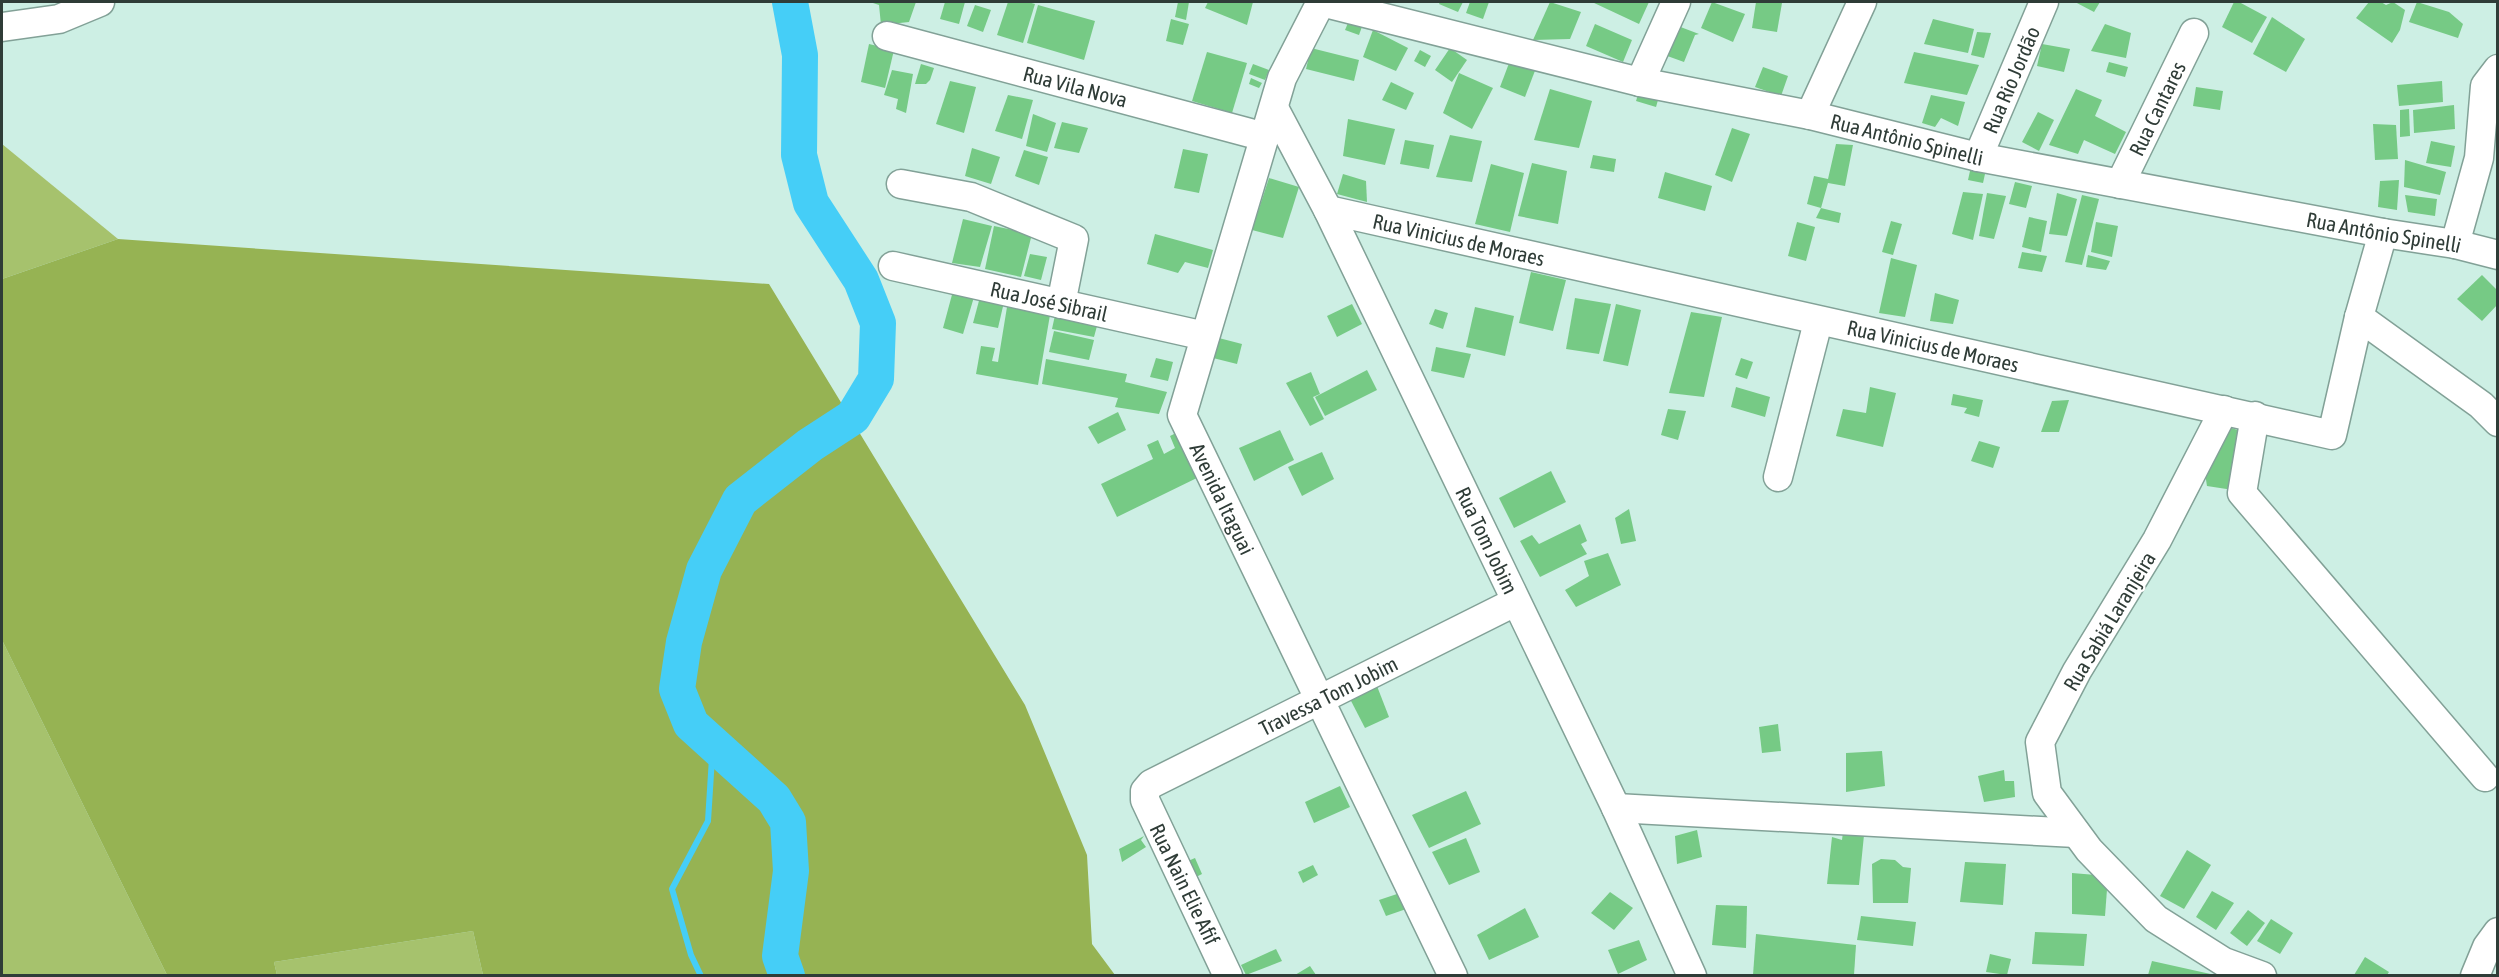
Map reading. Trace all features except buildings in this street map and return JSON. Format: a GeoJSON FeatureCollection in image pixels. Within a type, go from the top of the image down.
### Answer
{"type":"FeatureCollection","features":[{"type":"Feature","properties":{"kind":"street"},"geometry":{"type":"LineString","coordinates":[[2,27],[59,19],[100,2]]}},
{"type":"Feature","properties":{"kind":"street","name":"Rua Antônio Spinelli"},"geometry":{"type":"LineString","coordinates":[[1321,2],[1640,82],[1810,115],[1978,157],[2383,233],[2455,244],[2498,255]]}},
{"type":"Feature","properties":{"kind":"street","name":"Avenida Itaguai"},"geometry":{"type":"LineString","coordinates":[[1321,2],[1282,78],[1182,415],[1453,975]]}},
{"type":"Feature","properties":{"kind":"street"},"geometry":{"type":"LineString","coordinates":[[1640,82],[1676,2]]}},
{"type":"Feature","properties":{"kind":"street"},"geometry":{"type":"LineString","coordinates":[[1810,115],[1862,2]]}},
{"type":"Feature","properties":{"kind":"street","name":"Rua Rio Jordão"},"geometry":{"type":"LineString","coordinates":[[1978,157],[2044,2]]}},
{"type":"Feature","properties":{"kind":"street","name":"Rua Cantares"},"geometry":{"type":"LineString","coordinates":[[2120,184],[2194,33]]}},
{"type":"Feature","properties":{"kind":"street","name":"Rua Vila Nova"},"geometry":{"type":"LineString","coordinates":[[887,36],[1265,137]]}},
{"type":"Feature","properties":{"kind":"street"},"geometry":{"type":"LineString","coordinates":[[2455,244],[2479,158],[2485,86],[2498,69]]}},
{"type":"Feature","properties":{"kind":"street","name":"Rua Tom Jobim"},"geometry":{"type":"LineString","coordinates":[[1274,108],[1329,210],[1515,602],[1616,808],[1692,975]]}},
{"type":"Feature","properties":{"kind":"street"},"geometry":{"type":"LineString","coordinates":[[901,184],[971,197],[1074,239],[1061,304]]}},
{"type":"Feature","properties":{"kind":"street","name":"Rua Vinicius de Moraes"},"geometry":{"type":"LineString","coordinates":[[1329,210],[1818,322],[2255,416],[2332,435],[2359,317],[2383,233]]}},
{"type":"Feature","properties":{"kind":"street","name":"Rua José Sibrail"},"geometry":{"type":"LineString","coordinates":[[893,266],[1205,336]]}},
{"type":"Feature","properties":{"kind":"street"},"geometry":{"type":"LineString","coordinates":[[2359,317],[2481,405],[2498,422]]}},
{"type":"Feature","properties":{"kind":"street"},"geometry":{"type":"LineString","coordinates":[[1778,477],[1818,322]]}},
{"type":"Feature","properties":{"kind":"street","name":"Rua Sabiá Laranjeira"},"geometry":{"type":"LineString","coordinates":[[2224,410],[2157,540],[2077,671],[2040,742],[2047,793],[2089,850],[2156,919],[2224,962],[2262,975]]}},
{"type":"Feature","properties":{"kind":"street"},"geometry":{"type":"LineString","coordinates":[[2255,416],[2242,494],[2485,777]]}},
{"type":"Feature","properties":{"kind":"street","name":"Travessa Tom Jobim"},"geometry":{"type":"LineString","coordinates":[[1145,791],[1151,784],[1515,602]]}},
{"type":"Feature","properties":{"kind":"street","name":"Rua Nain Elie Afif"},"geometry":{"type":"LineString","coordinates":[[1145,791],[1145,800],[1228,975]]}},
{"type":"Feature","properties":{"kind":"street"},"geometry":{"type":"LineString","coordinates":[[1616,808],[2076,832]]}},
{"type":"Feature","properties":{"kind":"street"},"geometry":{"type":"LineString","coordinates":[[2475,975],[2494,945]]}},
{"type":"Feature","properties":{"kind":"green space"},"geometry":{"type":"Polygon","coordinates":[[[2,144],[118,239],[2,279],[2,144]]]}},
{"type":"Feature","properties":{"kind":"green space"},"geometry":{"type":"Polygon","coordinates":[[[118,239],[769,284],[1025,705],[1087,855],[1092,944],[1115,975],[483,975],[473,931],[274,962],[277,975],[167,975],[2,640],[2,279],[118,239]]]}},
{"type":"Feature","properties":{"kind":"green space"},"geometry":{"type":"Polygon","coordinates":[[[2,640],[167,975],[2,975],[2,640]]]}},
{"type":"Feature","properties":{"kind":"green space"},"geometry":{"type":"Polygon","coordinates":[[[473,931],[483,975],[277,975],[274,962],[473,931]]]}},
{"type":"Feature","properties":{"kind":"waterway"},"geometry":{"type":"LineString","coordinates":[[787,976],[780,956],[791,871],[788,822],[774,799],[691,724],[677,689],[684,642],[704,570],[740,500],[810,445],[853,417],[876,379],[878,323],[861,280],[811,203],[799,155],[800,55],[790,2]]}},
{"type":"Feature","properties":{"kind":"waterway"},"geometry":{"type":"LineString","coordinates":[[701,976],[691,955],[672,889],[708,821],[713,742]]}}]}
